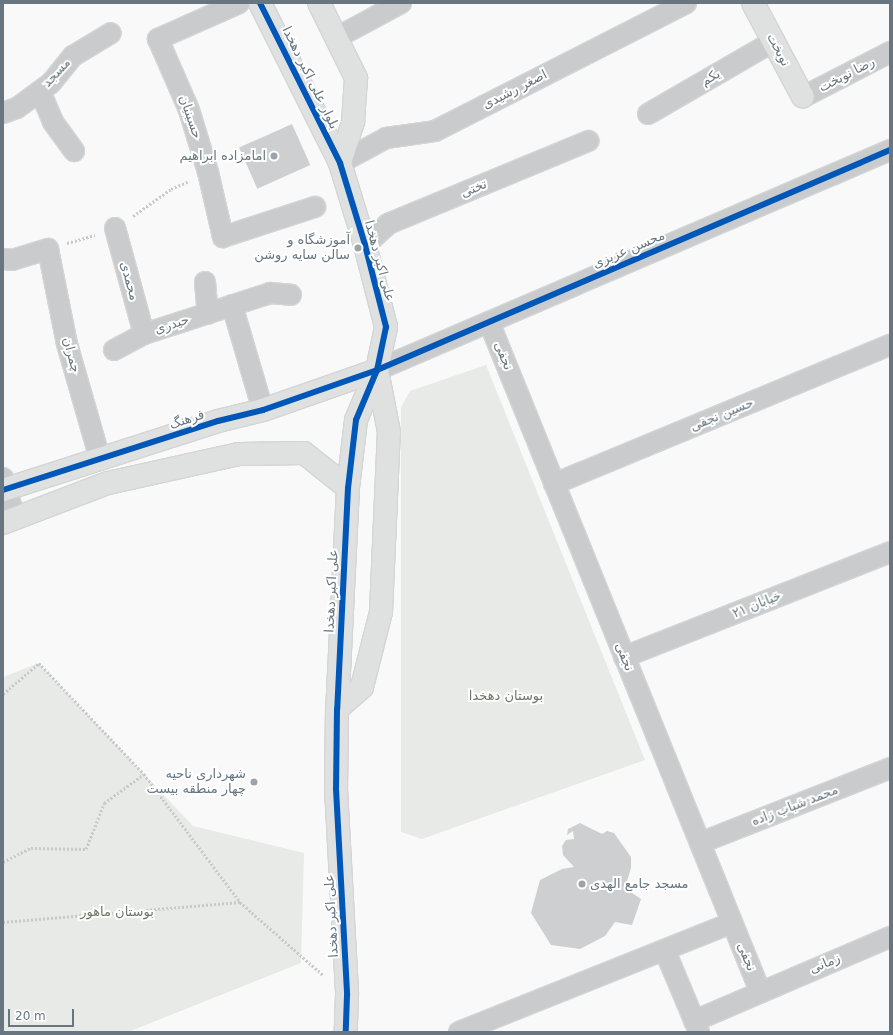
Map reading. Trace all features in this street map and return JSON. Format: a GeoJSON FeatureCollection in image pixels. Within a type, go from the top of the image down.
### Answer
{"type":"FeatureCollection","features":[{"type":"Feature","properties":{"kind":"street","name":"حسینیان"},"geometry":{"type":"LineString","coordinates":[[239,3],[158,39],[189,110],[208,172],[223,237],[315,208]]}},
{"type":"Feature","properties":{"kind":"street","name":"بلوار علی اکبر دهخدا"},"geometry":{"type":"LineString","coordinates":[[260,3],[340,163]]}},
{"type":"Feature","properties":{"kind":"street","name":"بلوار علی اکبر دهخدا"},"geometry":{"type":"LineString","coordinates":[[319,3],[356,78],[352,122],[340,163]]}},
{"type":"Feature","properties":{"kind":"street"},"geometry":{"type":"LineString","coordinates":[[336,38],[401,3]]}},
{"type":"Feature","properties":{"kind":"street","name":"اصغر رشیدی"},"geometry":{"type":"LineString","coordinates":[[340,163],[386,138],[435,131],[686,3]]}},
{"type":"Feature","properties":{"kind":"street","name":"نوبخت"},"geometry":{"type":"LineString","coordinates":[[753,3],[804,97]]}},
{"type":"Feature","properties":{"kind":"street","name":"مسجد"},"geometry":{"type":"LineString","coordinates":[[3,113],[17,108],[51,83],[72,56],[111,33]]}},
{"type":"Feature","properties":{"kind":"street","name":"یکم"},"geometry":{"type":"LineString","coordinates":[[648,114],[774,42]]}},
{"type":"Feature","properties":{"kind":"street","name":"رضا نوبخت"},"geometry":{"type":"LineString","coordinates":[[804,97],[890,52]]}},
{"type":"Feature","properties":{"kind":"street"},"geometry":{"type":"LineString","coordinates":[[40,91],[53,122],[74,151]]}},
{"type":"Feature","properties":{"kind":"street","name":"تختی"},"geometry":{"type":"LineString","coordinates":[[365,245],[388,224],[588,141]]}},
{"type":"Feature","properties":{"kind":"street","name":"محسن عزیزی"},"geometry":{"type":"LineString","coordinates":[[377,370],[890,150]]}},
{"type":"Feature","properties":{"kind":"street","name":"علی اکبر دهخدا"},"geometry":{"type":"LineString","coordinates":[[340,163],[365,245],[386,327],[377,370],[356,420],[348,488],[337,709],[336,789],[347,996],[346,1032]]}},
{"type":"Feature","properties":{"kind":"street","name":"محمدی"},"geometry":{"type":"LineString","coordinates":[[115,228],[144,334]]}},
{"type":"Feature","properties":{"kind":"street","name":"چمران"},"geometry":{"type":"LineString","coordinates":[[3,259],[12,260],[48,249],[67,344],[100,459]]}},
{"type":"Feature","properties":{"kind":"street"},"geometry":{"type":"LineString","coordinates":[[205,282],[208,314]]}},
{"type":"Feature","properties":{"kind":"street","name":"حیدری"},"geometry":{"type":"LineString","coordinates":[[114,350],[144,334],[270,293],[291,295]]}},
{"type":"Feature","properties":{"kind":"street"},"geometry":{"type":"LineString","coordinates":[[232,306],[263,410]]}},
{"type":"Feature","properties":{"kind":"street","name":"نجفی"},"geometry":{"type":"LineString","coordinates":[[489,322],[760,991]]}},
{"type":"Feature","properties":{"kind":"street","name":"حسین نجفی"},"geometry":{"type":"LineString","coordinates":[[554,484],[890,345]]}},
{"type":"Feature","properties":{"kind":"street","name":"علی اکبر دهخدا"},"geometry":{"type":"LineString","coordinates":[[337,709],[362,687],[381,612],[389,432],[377,370]]}},
{"type":"Feature","properties":{"kind":"street","name":"فرهنگ"},"geometry":{"type":"LineString","coordinates":[[4,486],[100,459],[218,421],[263,410],[377,370]]}},
{"type":"Feature","properties":{"kind":"street"},"geometry":{"type":"LineString","coordinates":[[4,486],[9,520],[108,483],[239,454],[304,453],[348,488]]}},
{"type":"Feature","properties":{"kind":"street","name":"خیابان ۲۱"},"geometry":{"type":"LineString","coordinates":[[624,657],[890,552]]}},
{"type":"Feature","properties":{"kind":"street","name":"محمد شباب زاده"},"geometry":{"type":"LineString","coordinates":[[700,843],[890,768]]}},
{"type":"Feature","properties":{"kind":"street"},"geometry":{"type":"LineString","coordinates":[[459,1032],[732,923]]}},
{"type":"Feature","properties":{"kind":"street","name":"زمانی"},"geometry":{"type":"LineString","coordinates":[[697,1026],[760,991],[890,937]]}},
{"type":"Feature","properties":{"kind":"street"},"geometry":{"type":"LineString","coordinates":[[665,951],[697,1026]]}},
{"type":"Feature","properties":{"kind":"path"},"geometry":{"type":"LineString","coordinates":[[3,694],[39,663],[144,774],[240,902],[347,996]]}},
{"type":"Feature","properties":{"kind":"path"},"geometry":{"type":"LineString","coordinates":[[3,862],[31,848],[86,849],[104,803],[144,774]]}},
{"type":"Feature","properties":{"kind":"path"},"geometry":{"type":"LineString","coordinates":[[3,922],[240,902]]}},
{"type":"Feature","properties":{"kind":"green space","name":"بوستان دهخدا"},"geometry":{"type":"Polygon","coordinates":[[[486,365],[645,760],[422,839],[401,832],[401,407],[410,391],[486,365]]]}},
{"type":"Feature","properties":{"kind":"green space","name":"بوستان ماهور"},"geometry":{"type":"Polygon","coordinates":[[[39,663],[193,826],[304,853],[301,963],[128,1032],[3,1032],[3,677],[39,663]]]}},
{"type":"Feature","properties":{"kind":"building","name":"امامزاده ابراهیم"},"geometry":{"type":"Polygon","coordinates":[[[292,124],[310,165],[257,189],[239,148],[292,124]]]}},
{"type":"Feature","properties":{"kind":"building","name":"مسجد جامع الهدی"},"geometry":{"type":"Polygon","coordinates":[[[580,823],[602,834],[607,831],[614,833],[631,857],[631,868],[625,888],[641,899],[632,925],[615,922],[605,936],[580,949],[551,945],[531,913],[540,880],[562,869],[574,867],[563,855],[562,846],[566,840],[574,839],[573,831],[567,835],[568,829],[580,823]]]}},
{"type":"Feature","properties":{"kind":"cycle path"},"geometry":{"type":"LineString","coordinates":[[260,3],[340,163],[365,245],[386,327],[377,370],[356,420],[348,488],[337,709],[336,789],[347,995],[346,1032]]}},
{"type":"Feature","properties":{"kind":"cycle path"},"geometry":{"type":"LineString","coordinates":[[3,490],[218,421],[263,410],[377,370],[890,150]]}},
{"type":"Feature","properties":{"kind":"place","name":"امامزاده ابراهیم"},"geometry":{"type":"Point","coordinates":[274,156]}},
{"type":"Feature","properties":{"kind":"place","name":"آموزشگاه و سالن سایه روشن"},"geometry":{"type":"Point","coordinates":[358,248]}},
{"type":"Feature","properties":{"kind":"place","name":"شهرداری ناحیه چهار منطقه بیست"},"geometry":{"type":"Point","coordinates":[254,782]}},
{"type":"Feature","properties":{"kind":"place","name":"مسجد جامع الهدی"},"geometry":{"type":"Point","coordinates":[582,884]}}]}
